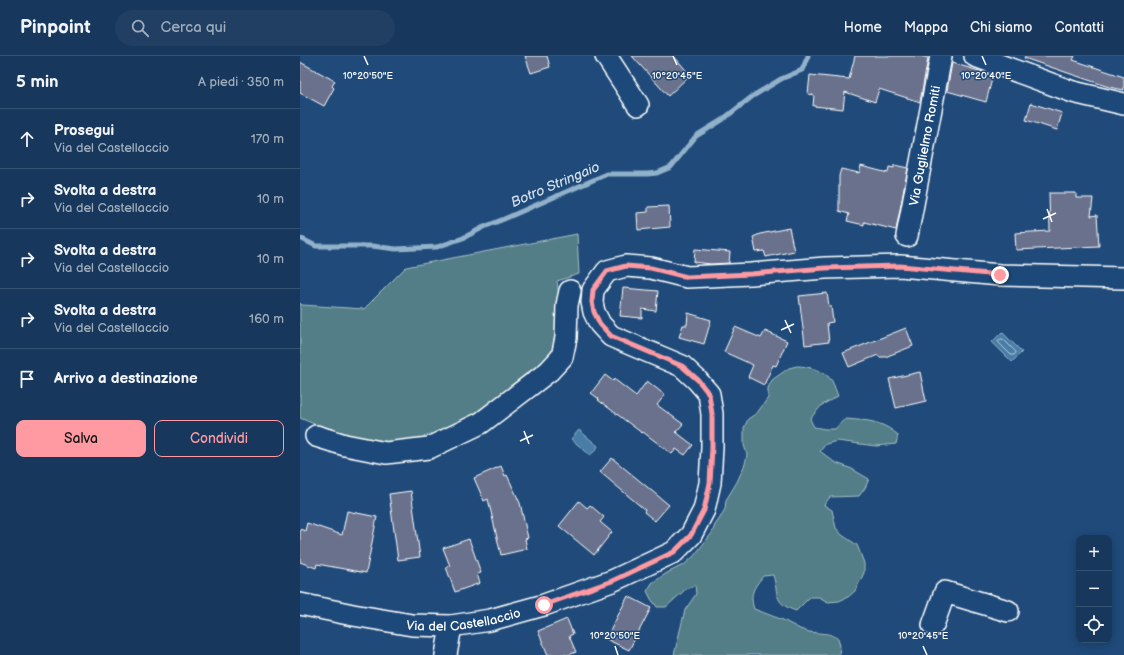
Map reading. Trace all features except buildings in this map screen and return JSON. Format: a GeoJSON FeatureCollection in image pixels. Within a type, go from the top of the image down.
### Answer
{"type":"FeatureCollection","features":[{"type":"Feature","properties":{"kind":"street"},"geometry":{"type":"LineString","coordinates":[[606,56],[638,105]]}},
{"type":"Feature","properties":{"kind":"street","name":"Via Guglielmo Romiti"},"geometry":{"type":"LineString","coordinates":[[907,236],[941,56]]}},
{"type":"Feature","properties":{"kind":"street"},"geometry":{"type":"LineString","coordinates":[[975,56],[1072,92],[1124,104]]}},
{"type":"Feature","properties":{"kind":"street"},"geometry":{"type":"LineString","coordinates":[[316,436],[345,445],[386,453],[429,448],[481,423],[549,371],[562,358],[566,338],[567,305],[565,291],[593,290],[607,271],[626,266],[651,268],[687,277],[825,268],[900,266],[1000,275],[1124,278]]}},
{"type":"Feature","properties":{"kind":"street","name":"Via del Castellaccio"},"geometry":{"type":"LineString","coordinates":[[300,604],[412,625],[451,626],[490,620],[544,605],[612,581],[674,552],[691,535],[704,510],[710,483],[712,414],[709,394],[698,380],[682,366],[611,336],[600,324],[594,312],[592,302],[593,290]]}},
{"type":"Feature","properties":{"kind":"street"},"geometry":{"type":"LineString","coordinates":[[933,625],[945,592],[1008,611]]}},
{"type":"Feature","properties":{"kind":"street"},"geometry":{"type":"LineString","coordinates":[[446,655],[451,626]]}},
{"type":"Feature","properties":{"kind":"green space"},"geometry":{"type":"Polygon","coordinates":[[[577,234],[579,274],[557,281],[560,304],[559,339],[544,364],[483,414],[428,440],[386,446],[347,438],[300,418],[300,303],[302,305],[364,309],[406,267],[577,234]]]}},
{"type":"Feature","properties":{"kind":"green space"},"geometry":{"type":"Polygon","coordinates":[[[797,366],[811,368],[826,374],[832,381],[838,396],[822,405],[810,419],[814,427],[835,429],[847,419],[863,420],[884,426],[894,431],[898,435],[896,444],[876,446],[837,441],[826,444],[820,451],[834,462],[852,469],[869,479],[859,496],[830,497],[824,505],[832,510],[836,528],[842,535],[857,545],[864,563],[864,573],[855,591],[848,597],[839,601],[828,602],[819,597],[810,597],[796,611],[784,605],[778,598],[773,575],[763,576],[753,591],[752,599],[754,609],[783,620],[800,629],[809,632],[829,634],[838,638],[840,646],[839,655],[674,655],[685,610],[696,594],[695,585],[686,589],[666,607],[657,607],[647,591],[652,583],[685,564],[693,557],[712,533],[725,509],[726,500],[737,482],[745,464],[747,455],[744,445],[744,428],[748,419],[757,413],[768,398],[768,388],[772,380],[789,368],[797,366]]]}},
{"type":"Feature","properties":{"kind":"water"},"geometry":{"type":"Polygon","coordinates":[[[1002,332],[1022,352],[1012,362],[992,342],[1002,332]]]}},
{"type":"Feature","properties":{"kind":"water"},"geometry":{"type":"Polygon","coordinates":[[[579,430],[598,446],[590,455],[571,439],[579,430]]]}},
{"type":"Feature","properties":{"kind":"waterway","name":"Botro Stringaio"},"geometry":{"type":"LineString","coordinates":[[300,238],[316,246],[372,246],[396,249],[437,247],[463,238],[484,227],[607,174],[657,173],[671,167],[696,136],[722,120],[753,96],[781,79],[802,70],[808,56]]}},
{"type":"Feature","properties":{"kind":"route"},"geometry":{"type":"LineString","coordinates":[[544,605],[612,581],[674,552],[691,535],[704,510],[710,483],[712,414],[709,394],[698,380],[682,366],[626,341],[611,336],[600,324],[594,312],[592,302],[593,290],[607,271],[626,266],[651,268],[687,277],[825,268],[900,266],[1000,275]]}}]}
